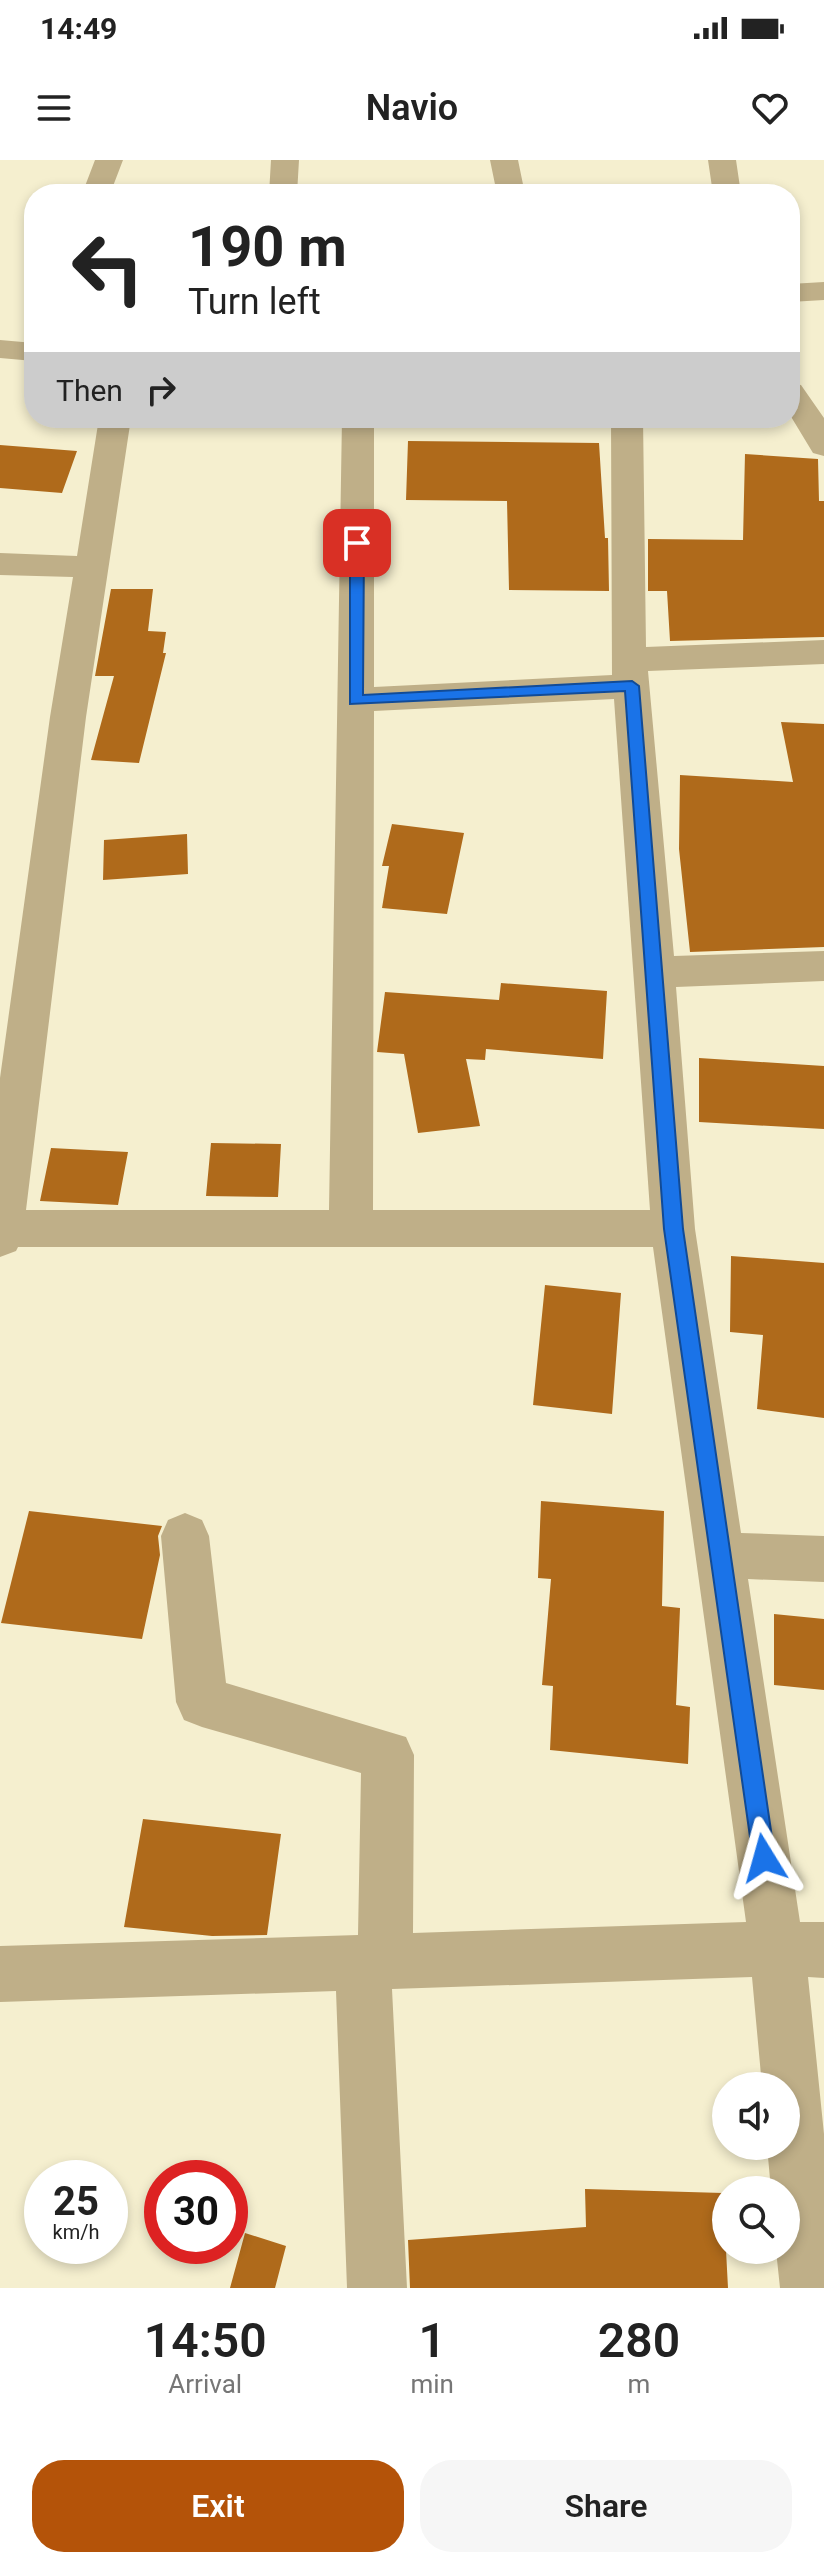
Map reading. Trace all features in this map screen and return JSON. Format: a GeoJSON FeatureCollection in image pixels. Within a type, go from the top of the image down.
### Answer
{"type":"FeatureCollection","features":[{"type":"Feature","properties":{"kind":"street"},"geometry":{"type":"LineString","coordinates":[[100,184],[109,160]]}},
{"type":"Feature","properties":{"kind":"street"},"geometry":{"type":"LineString","coordinates":[[284,184],[285,160]]}},
{"type":"Feature","properties":{"kind":"street"},"geometry":{"type":"LineString","coordinates":[[504,160],[509,184]]}},
{"type":"Feature","properties":{"kind":"street"},"geometry":{"type":"LineString","coordinates":[[722,160],[726,184]]}},
{"type":"Feature","properties":{"kind":"street"},"geometry":{"type":"LineString","coordinates":[[800,292],[824,291]]}},
{"type":"Feature","properties":{"kind":"street"},"geometry":{"type":"LineString","coordinates":[[0,349],[24,350]]}},
{"type":"Feature","properties":{"kind":"street"},"geometry":{"type":"LineString","coordinates":[[800,406],[824,446]]}},
{"type":"Feature","properties":{"kind":"street"},"geometry":{"type":"LineString","coordinates":[[113,428],[68,717],[0,1232],[351,1228],[673,1229]]}},
{"type":"Feature","properties":{"kind":"street"},"geometry":{"type":"LineString","coordinates":[[351,1228],[358,428]]}},
{"type":"Feature","properties":{"kind":"street"},"geometry":{"type":"LineString","coordinates":[[627,428],[630,673],[673,1229],[720,1555],[800,1950],[810,2288]]}},
{"type":"Feature","properties":{"kind":"street"},"geometry":{"type":"LineString","coordinates":[[0,564],[91,567]]}},
{"type":"Feature","properties":{"kind":"street"},"geometry":{"type":"LineString","coordinates":[[355,700],[824,652]]}},
{"type":"Feature","properties":{"kind":"street"},"geometry":{"type":"LineString","coordinates":[[655,972],[824,966]]}},
{"type":"Feature","properties":{"kind":"street"},"geometry":{"type":"LineString","coordinates":[[185,1536],[202,1702],[388,1755],[374,1962],[377,2288]]}},
{"type":"Feature","properties":{"kind":"street"},"geometry":{"type":"LineString","coordinates":[[720,1555],[824,1559]]}},
{"type":"Feature","properties":{"kind":"street"},"geometry":{"type":"LineString","coordinates":[[0,1974],[800,1950]]}},
{"type":"Feature","properties":{"kind":"building"},"geometry":{"type":"Polygon","coordinates":[[[408,441],[599,443],[605,538],[608,538],[609,591],[509,590],[507,501],[406,500],[408,441]]]}},
{"type":"Feature","properties":{"kind":"building"},"geometry":{"type":"Polygon","coordinates":[[[0,445],[77,451],[62,493],[0,488],[0,445]]]}},
{"type":"Feature","properties":{"kind":"building"},"geometry":{"type":"Polygon","coordinates":[[[745,454],[818,459],[819,501],[824,501],[824,637],[670,641],[667,591],[648,591],[648,539],[743,540],[745,454]]]}},
{"type":"Feature","properties":{"kind":"building"},"geometry":{"type":"Polygon","coordinates":[[[111,589],[153,589],[148,631],[166,632],[163,653],[166,653],[139,763],[91,760],[114,676],[95,676],[111,589]]]}},
{"type":"Feature","properties":{"kind":"building"},"geometry":{"type":"Polygon","coordinates":[[[781,722],[824,724],[824,947],[690,952],[679,849],[680,775],[793,782],[781,722]]]}},
{"type":"Feature","properties":{"kind":"building"},"geometry":{"type":"Polygon","coordinates":[[[392,824],[464,833],[447,914],[382,908],[389,866],[382,866],[392,824]]]}},
{"type":"Feature","properties":{"kind":"building"},"geometry":{"type":"Polygon","coordinates":[[[187,834],[188,874],[103,880],[104,840],[187,834]]]}},
{"type":"Feature","properties":{"kind":"building"},"geometry":{"type":"Polygon","coordinates":[[[501,983],[607,991],[603,1059],[486,1049],[485,1060],[466,1059],[480,1126],[418,1133],[404,1054],[377,1052],[385,992],[499,1000],[501,983]]]}},
{"type":"Feature","properties":{"kind":"building"},"geometry":{"type":"Polygon","coordinates":[[[699,1058],[824,1066],[824,1129],[699,1122],[699,1058]]]}},
{"type":"Feature","properties":{"kind":"building"},"geometry":{"type":"Polygon","coordinates":[[[211,1143],[281,1144],[278,1197],[206,1196],[211,1143]]]}},
{"type":"Feature","properties":{"kind":"building"},"geometry":{"type":"Polygon","coordinates":[[[51,1148],[128,1152],[118,1205],[40,1201],[51,1148]]]}},
{"type":"Feature","properties":{"kind":"building"},"geometry":{"type":"Polygon","coordinates":[[[731,1256],[824,1263],[824,1418],[757,1409],[763,1335],[730,1332],[731,1256]]]}},
{"type":"Feature","properties":{"kind":"building"},"geometry":{"type":"Polygon","coordinates":[[[545,1285],[621,1293],[612,1414],[533,1405],[545,1285]]]}},
{"type":"Feature","properties":{"kind":"building"},"geometry":{"type":"Polygon","coordinates":[[[541,1501],[664,1511],[662,1606],[680,1608],[676,1705],[690,1707],[688,1764],[550,1750],[553,1686],[542,1685],[551,1579],[538,1578],[541,1501]]]}},
{"type":"Feature","properties":{"kind":"building"},"geometry":{"type":"Polygon","coordinates":[[[29,1511],[162,1526],[158,1536],[160,1555],[142,1639],[1,1623],[29,1511]]]}},
{"type":"Feature","properties":{"kind":"building"},"geometry":{"type":"Polygon","coordinates":[[[774,1614],[824,1619],[824,1690],[774,1685],[774,1614]]]}},
{"type":"Feature","properties":{"kind":"building"},"geometry":{"type":"Polygon","coordinates":[[[143,1819],[281,1834],[267,1935],[212,1936],[124,1927],[143,1819]]]}},
{"type":"Feature","properties":{"kind":"building"},"geometry":{"type":"Polygon","coordinates":[[[585,2189],[712,2193],[712,2264],[727,2264],[728,2288],[410,2288],[408,2240],[586,2227],[585,2189]]]}},
{"type":"Feature","properties":{"kind":"building"},"geometry":{"type":"Polygon","coordinates":[[[248,2234],[286,2246],[275,2288],[230,2288],[237,2264],[248,2264],[248,2234]]]}},
{"type":"Feature","properties":{"kind":"route"},"geometry":{"type":"LineString","coordinates":[[357,543],[355,700],[632,686],[673,1229],[764,1858]]}}]}
